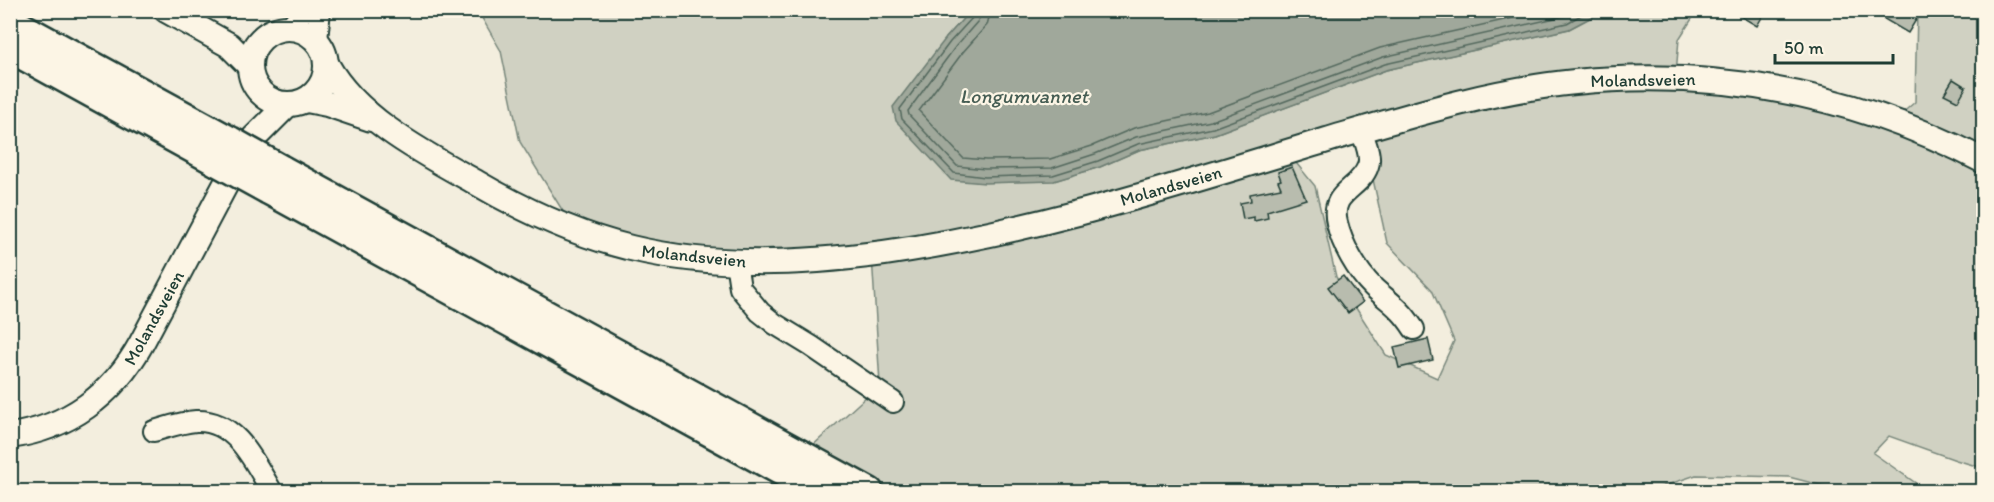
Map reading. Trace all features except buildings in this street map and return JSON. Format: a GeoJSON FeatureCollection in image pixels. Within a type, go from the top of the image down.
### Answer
{"type":"FeatureCollection","features":[{"type":"Feature","properties":{"kind":"highway"},"geometry":{"type":"LineString","coordinates":[[10,21],[231,150],[274,179],[820,492]]}},
{"type":"Feature","properties":{"kind":"highway"},"geometry":{"type":"LineString","coordinates":[[10,48],[231,150]]}},
{"type":"Feature","properties":{"kind":"highway"},"geometry":{"type":"LineString","coordinates":[[274,179],[869,492]]}},
{"type":"Feature","properties":{"kind":"main road"},"geometry":{"type":"LineString","coordinates":[[166,10],[229,45],[250,66]]}},
{"type":"Feature","properties":{"kind":"main road"},"geometry":{"type":"LineString","coordinates":[[188,10],[210,22],[235,31],[287,24],[317,40],[324,52],[327,65],[322,86],[297,102],[270,100],[257,89],[250,74],[253,51],[261,39],[287,24]]}},
{"type":"Feature","properties":{"kind":"main road","name":"Molandsveien"},"geometry":{"type":"LineString","coordinates":[[327,65],[332,75],[373,119]]}},
{"type":"Feature","properties":{"kind":"main road","name":"Molandsveien"},"geometry":{"type":"LineString","coordinates":[[231,150],[297,102],[327,104],[373,119],[457,172],[505,199],[565,227],[634,249],[700,260],[769,263],[831,260],[988,235],[1149,193],[1361,130],[1478,99],[1569,82],[1646,78],[1709,80],[1782,90],[1846,105],[1931,135],[1983,161]]}},
{"type":"Feature","properties":{"kind":"main road","name":"Molandsveien"},"geometry":{"type":"LineString","coordinates":[[10,436],[40,430],[74,416],[101,396],[122,373],[141,344],[257,89]]}},
{"type":"Feature","properties":{"kind":"street"},"geometry":{"type":"LineString","coordinates":[[317,40],[320,10]]}},
{"type":"Feature","properties":{"kind":"street"},"geometry":{"type":"LineString","coordinates":[[1361,130],[1369,155],[1368,166],[1338,200],[1335,211],[1336,223],[1359,269],[1372,286],[1401,311],[1414,329]]}},
{"type":"Feature","properties":{"kind":"street"},"geometry":{"type":"LineString","coordinates":[[736,262],[740,288],[760,312],[893,402]]}},
{"type":"Feature","properties":{"kind":"street"},"geometry":{"type":"LineString","coordinates":[[154,431],[194,421],[216,424],[238,440],[272,492]]}},
{"type":"Feature","properties":{"kind":"shaded area"},"geometry":{"type":"Polygon","coordinates":[[[478,11],[970,11],[946,38],[1054,181],[1100,167],[1139,150],[1215,134],[1386,70],[1569,29],[1603,11],[1697,11],[1679,39],[1676,73],[1892,122],[1915,102],[1917,11],[1983,11],[1983,468],[1889,436],[1873,453],[1927,491],[1843,491],[1789,477],[1696,475],[1655,489],[1656,492],[763,491],[880,384],[872,256],[740,254],[641,238],[624,244],[564,213],[520,142],[501,51],[478,11]],[[1345,122],[1292,158],[1315,186],[1336,277],[1386,355],[1437,378],[1454,341],[1432,290],[1387,243],[1367,152],[1345,122]]]}},
{"type":"Feature","properties":{"kind":"water","name":"Longumvannet"},"geometry":{"type":"Polygon","coordinates":[[[970,11],[1603,11],[1569,29],[1386,70],[1215,134],[1139,150],[1100,167],[1054,181],[985,183],[951,180],[896,121],[893,107],[946,38],[970,11]]]}}]}
